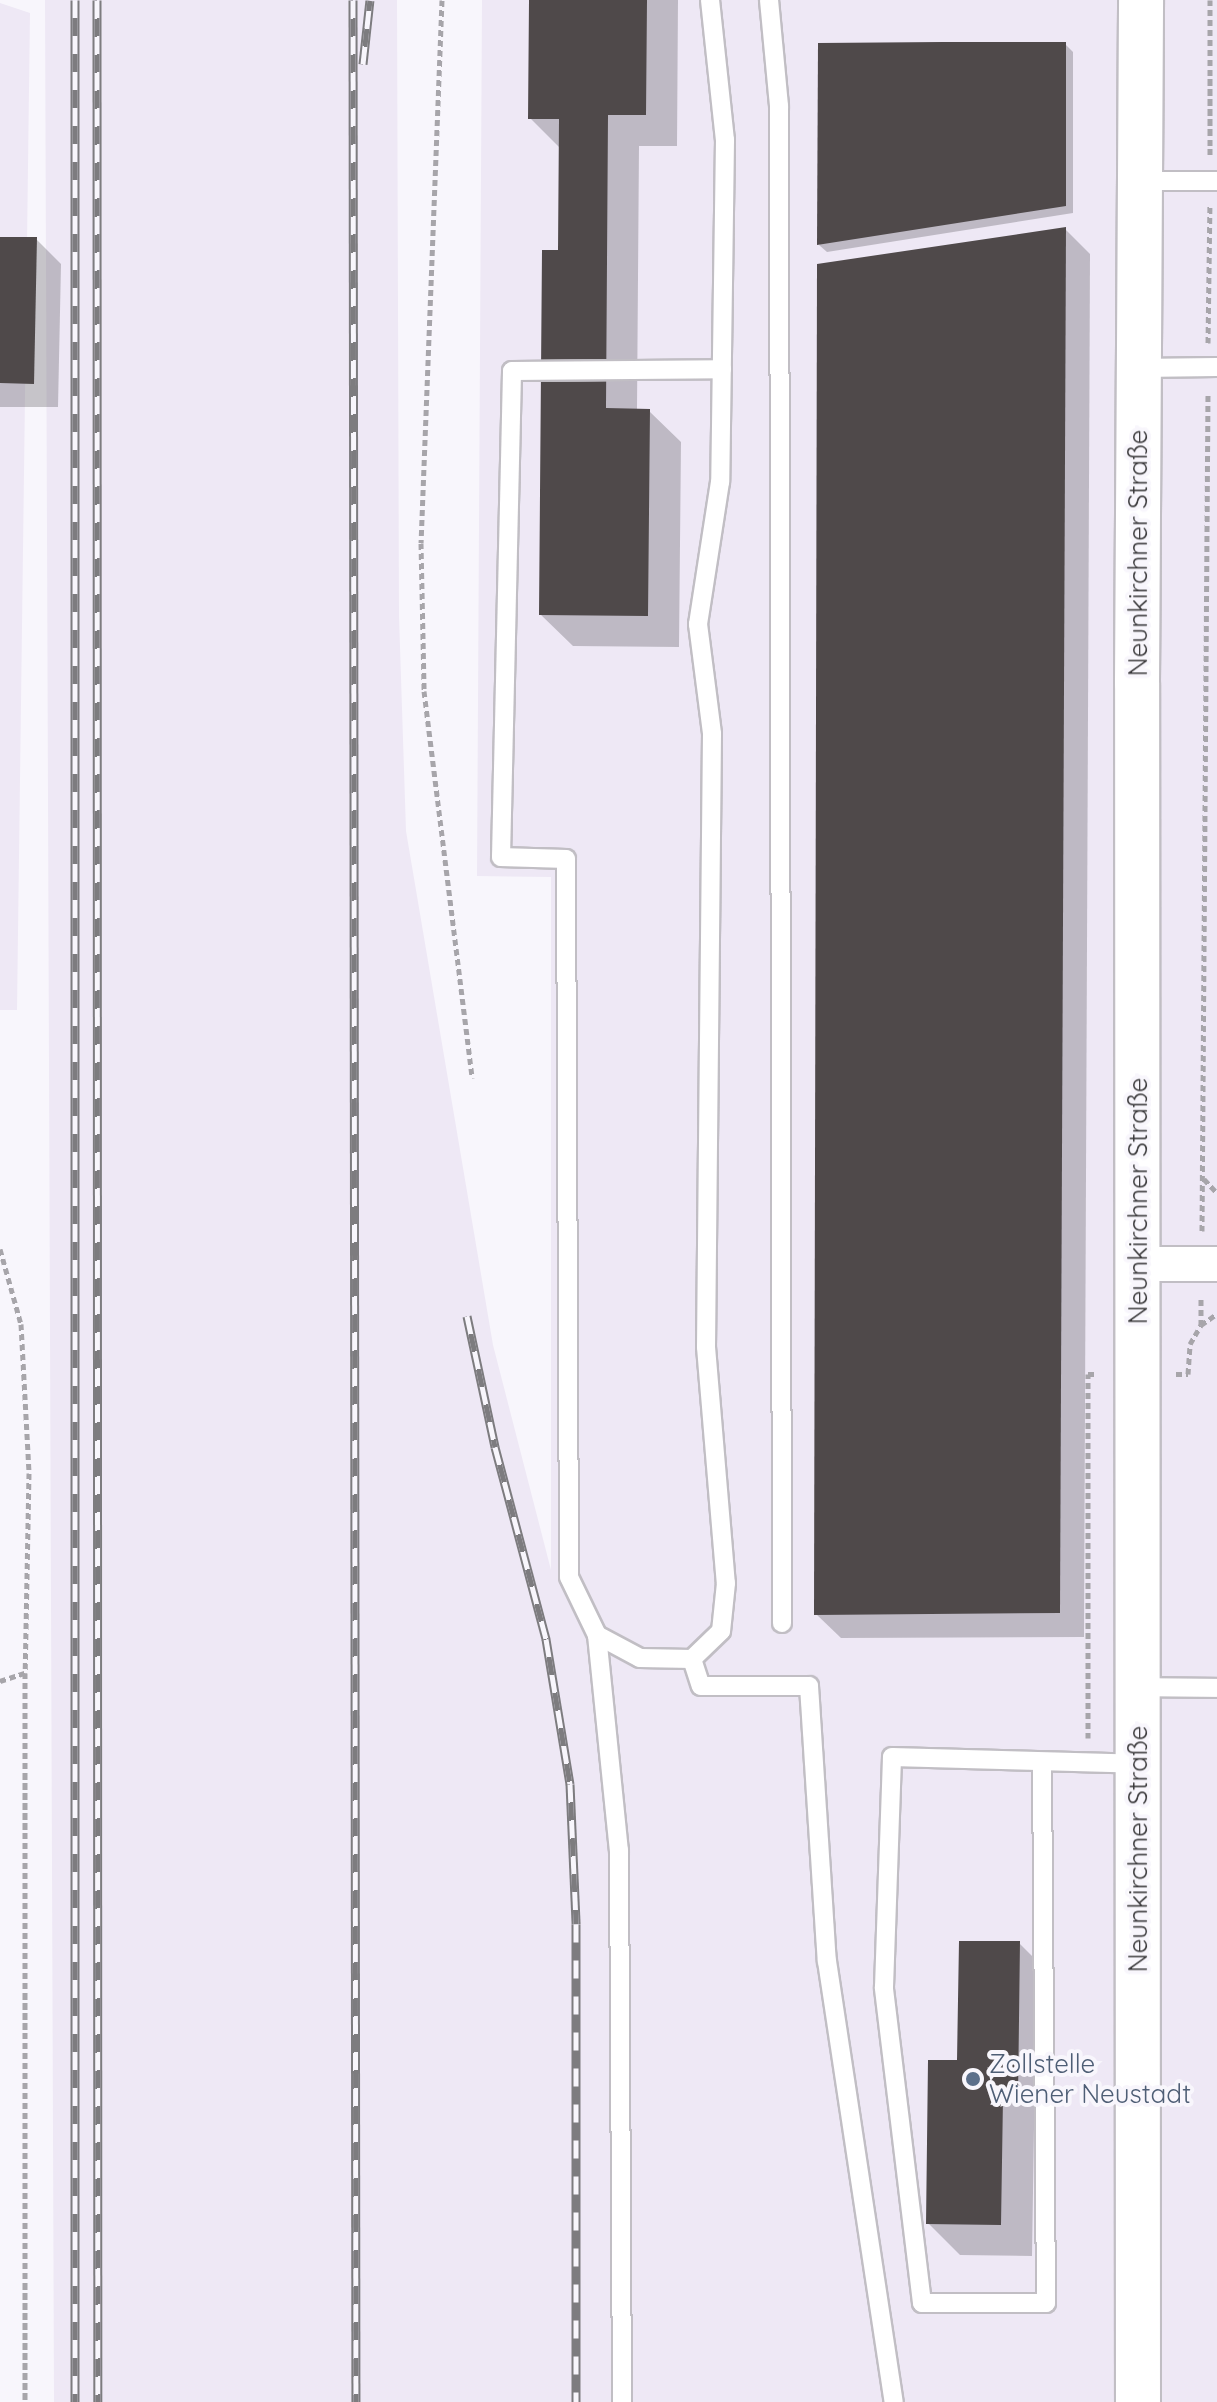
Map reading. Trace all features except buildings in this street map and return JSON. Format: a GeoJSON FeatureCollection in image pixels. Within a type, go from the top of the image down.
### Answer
{"type":"FeatureCollection","features":[{"type":"Feature","properties":{"kind":"main road","name":"Neunkirchner Straße"},"geometry":{"type":"LineString","coordinates":[[1138,2402],[1141,0]]}},
{"type":"Feature","properties":{"kind":"street"},"geometry":{"type":"LineString","coordinates":[[1138,1264],[1217,1264]]}},
{"type":"Feature","properties":{"kind":"lane"},"geometry":{"type":"LineString","coordinates":[[597,1635],[640,1658],[692,1659],[721,1631],[726,1583],[706,1347],[712,734],[698,624],[720,482],[725,140],[710,0]]}},
{"type":"Feature","properties":{"kind":"lane"},"geometry":{"type":"LineString","coordinates":[[769,0],[779,106],[782,1623]]}},
{"type":"Feature","properties":{"kind":"lane"},"geometry":{"type":"LineString","coordinates":[[1140,181],[1214,181]]}},
{"type":"Feature","properties":{"kind":"lane"},"geometry":{"type":"LineString","coordinates":[[1139,368],[1213,368]]}},
{"type":"Feature","properties":{"kind":"lane"},"geometry":{"type":"LineString","coordinates":[[622,2402],[619,1850],[597,1635],[569,1577],[566,859],[501,857],[512,371],[722,369]]}},
{"type":"Feature","properties":{"kind":"lane"},"geometry":{"type":"LineString","coordinates":[[692,1659],[701,1686],[809,1686],[827,1961],[894,2402]]}},
{"type":"Feature","properties":{"kind":"lane"},"geometry":{"type":"LineString","coordinates":[[1137,1687],[1217,1688]]}},
{"type":"Feature","properties":{"kind":"lane"},"geometry":{"type":"LineString","coordinates":[[1042,1762],[1046,2303],[922,2303],[884,1987],[892,1757],[1138,1764]]}},
{"type":"Feature","properties":{"kind":"path"},"geometry":{"type":"LineString","coordinates":[[442,0],[421,543],[424,691],[472,1078]]}},
{"type":"Feature","properties":{"kind":"path"},"geometry":{"type":"LineString","coordinates":[[1210,0],[1214,181],[1213,368],[1203,1178],[1217,1193]]}},
{"type":"Feature","properties":{"kind":"path"},"geometry":{"type":"LineString","coordinates":[[0,1249],[21,1324],[29,1473],[25,1673],[25,2402]]}},
{"type":"Feature","properties":{"kind":"path"},"geometry":{"type":"LineString","coordinates":[[1188,1374],[1190,1344],[1201,1325],[1217,1314]]}},
{"type":"Feature","properties":{"kind":"path"},"geometry":{"type":"LineString","coordinates":[[1088,1374],[1088,1763]]}},
{"type":"Feature","properties":{"kind":"path"},"geometry":{"type":"LineString","coordinates":[[0,1681],[25,1673]]}},
{"type":"Feature","properties":{"kind":"shaded area"},"geometry":{"type":"Polygon","coordinates":[[[45,0],[397,0],[399,616],[406,831],[493,1345],[551,1570],[551,877],[477,876],[482,0],[1217,0],[1217,2402],[54,2402],[45,0]]]}},
{"type":"Feature","properties":{"kind":"shaded area"},"geometry":{"type":"Polygon","coordinates":[[[0,3],[30,13],[17,1010],[0,1010],[0,3]]]}},
{"type":"Feature","properties":{"kind":"railway"},"geometry":{"type":"LineString","coordinates":[[75,0],[75,2402]]}},
{"type":"Feature","properties":{"kind":"railway"},"geometry":{"type":"LineString","coordinates":[[97,0],[98,2402]]}},
{"type":"Feature","properties":{"kind":"railway"},"geometry":{"type":"LineString","coordinates":[[353,0],[356,2402]]}},
{"type":"Feature","properties":{"kind":"railway"},"geometry":{"type":"LineString","coordinates":[[363,64],[370,0]]}},
{"type":"Feature","properties":{"kind":"railway"},"geometry":{"type":"LineString","coordinates":[[467,1316],[495,1447],[546,1639],[570,1784],[576,1924],[576,2402]]}},
{"type":"Feature","properties":{"kind":"place","name":"Zollstelle Wiener Neustadt"},"geometry":{"type":"Point","coordinates":[973,2079]}}]}
